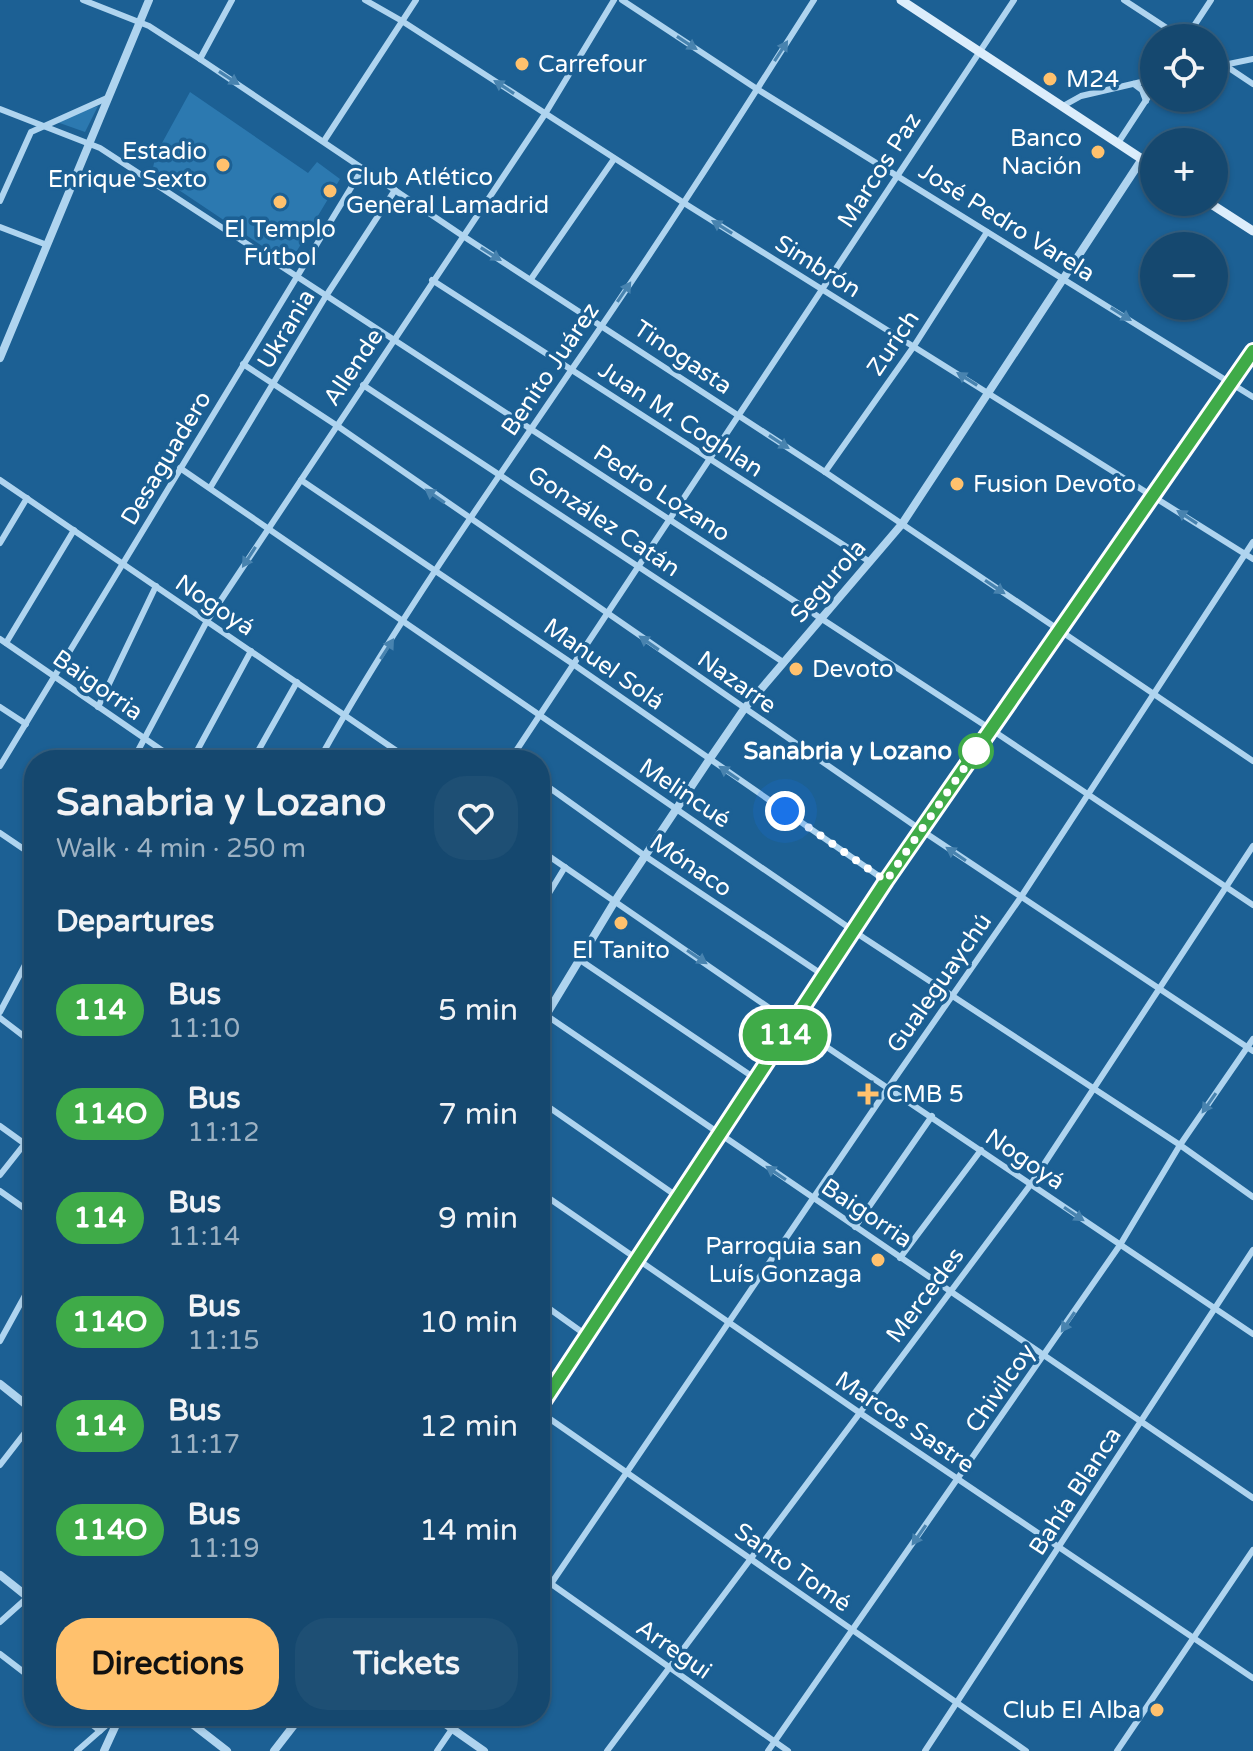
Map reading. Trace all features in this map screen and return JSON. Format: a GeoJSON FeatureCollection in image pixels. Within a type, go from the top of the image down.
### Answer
{"type":"FeatureCollection","features":[{"type":"Feature","properties":{"kind":"main road"},"geometry":{"type":"LineString","coordinates":[[901,0],[1140,158]]}},
{"type":"Feature","properties":{"kind":"main road"},"geometry":{"type":"LineString","coordinates":[[1228,215],[1253,231]]}},
{"type":"Feature","properties":{"kind":"street","name":"Tinogasta"},"geometry":{"type":"LineString","coordinates":[[83,0],[139,22],[200,59],[463,236],[825,472],[1253,761]]}},
{"type":"Feature","properties":{"kind":"street"},"geometry":{"type":"LineString","coordinates":[[0,358],[149,0]]}},
{"type":"Feature","properties":{"kind":"street"},"geometry":{"type":"LineString","coordinates":[[200,59],[232,0]]}},
{"type":"Feature","properties":{"kind":"street","name":"Simbrón"},"geometry":{"type":"LineString","coordinates":[[365,0],[1253,559]]}},
{"type":"Feature","properties":{"kind":"street"},"geometry":{"type":"LineString","coordinates":[[324,141],[416,0]]}},
{"type":"Feature","properties":{"kind":"street","name":"Allende"},"geometry":{"type":"LineString","coordinates":[[138,750],[207,621],[545,114],[614,0]]}},
{"type":"Feature","properties":{"kind":"street","name":"José Pedro Varela"},"geometry":{"type":"LineString","coordinates":[[622,0],[757,89],[1253,397]]}},
{"type":"Feature","properties":{"kind":"street","name":"Benito Juárez"},"geometry":{"type":"LineString","coordinates":[[325,750],[530,428],[684,203],[814,0]]}},
{"type":"Feature","properties":{"kind":"street","name":"Marcos Paz"},"geometry":{"type":"LineString","coordinates":[[517,750],[1014,0]]}},
{"type":"Feature","properties":{"kind":"street"},"geometry":{"type":"LineString","coordinates":[[1124,0],[1162,24]]}},
{"type":"Feature","properties":{"kind":"street"},"geometry":{"type":"LineString","coordinates":[[1194,24],[1211,0]]}},
{"type":"Feature","properties":{"kind":"street"},"geometry":{"type":"LineString","coordinates":[[1228,64],[1253,59]]}},
{"type":"Feature","properties":{"kind":"street"},"geometry":{"type":"LineString","coordinates":[[1228,68],[1253,84]]}},
{"type":"Feature","properties":{"kind":"street"},"geometry":{"type":"LineString","coordinates":[[1063,106],[1081,96],[1140,82]]}},
{"type":"Feature","properties":{"kind":"street"},"geometry":{"type":"LineString","coordinates":[[1134,84],[1140,88]]}},
{"type":"Feature","properties":{"kind":"street"},"geometry":{"type":"LineString","coordinates":[[0,201],[31,132],[107,98]]}},
{"type":"Feature","properties":{"kind":"street","name":"Pedro Lozano"},"geometry":{"type":"LineString","coordinates":[[0,109],[100,148],[822,618],[1253,905]]}},
{"type":"Feature","properties":{"kind":"street"},"geometry":{"type":"LineString","coordinates":[[1118,143],[1140,110]]}},
{"type":"Feature","properties":{"kind":"street"},"geometry":{"type":"LineString","coordinates":[[531,279],[614,159]]}},
{"type":"Feature","properties":{"kind":"street","name":"Segurola"},"geometry":{"type":"LineString","coordinates":[[550,1003],[744,709],[902,524],[1140,162]]}},
{"type":"Feature","properties":{"kind":"street","name":"Desaguadero"},"geometry":{"type":"LineString","coordinates":[[0,766],[363,168]]}},
{"type":"Feature","properties":{"kind":"street","name":"Ukrania"},"geometry":{"type":"LineString","coordinates":[[210,488],[326,296],[395,190]]}},
{"type":"Feature","properties":{"kind":"street"},"geometry":{"type":"LineString","coordinates":[[0,227],[47,245]]}},
{"type":"Feature","properties":{"kind":"street","name":"Zurich"},"geometry":{"type":"LineString","coordinates":[[825,472],[914,346],[987,232]]}},
{"type":"Feature","properties":{"kind":"street","name":"Juan M. Coghlan"},"geometry":{"type":"LineString","coordinates":[[432,280],[870,562]]}},
{"type":"Feature","properties":{"kind":"street"},"geometry":{"type":"LineString","coordinates":[[550,1394],[886,881],[1253,351]]}},
{"type":"Feature","properties":{"kind":"street","name":"Nazarre"},"geometry":{"type":"LineString","coordinates":[[243,364],[336,425],[921,830],[1250,1049]]}},
{"type":"Feature","properties":{"kind":"street","name":"González Catán"},"geometry":{"type":"LineString","coordinates":[[363,385],[783,662]]}},
{"type":"Feature","properties":{"kind":"street","name":"Melincué"},"geometry":{"type":"LineString","coordinates":[[180,468],[853,930],[1180,1145],[1253,1197]]}},
{"type":"Feature","properties":{"kind":"street","name":"Nogoyá"},"geometry":{"type":"LineString","coordinates":[[0,480],[345,714],[390,750]]}},
{"type":"Feature","properties":{"kind":"street","name":"Manuel Solá"},"geometry":{"type":"LineString","coordinates":[[301,480],[886,881]]}},
{"type":"Feature","properties":{"kind":"street"},"geometry":{"type":"LineString","coordinates":[[0,543],[27,498]]}},
{"type":"Feature","properties":{"kind":"street"},"geometry":{"type":"LineString","coordinates":[[3,641],[74,530]]}},
{"type":"Feature","properties":{"kind":"street","name":"Gualeguaychú"},"geometry":{"type":"LineString","coordinates":[[551,1584],[951,995],[1021,897],[1253,542]]}},
{"type":"Feature","properties":{"kind":"street"},"geometry":{"type":"LineString","coordinates":[[98,707],[156,586]]}},
{"type":"Feature","properties":{"kind":"street","name":"Baigorria"},"geometry":{"type":"LineString","coordinates":[[3,641],[161,750]]}},
{"type":"Feature","properties":{"kind":"street"},"geometry":{"type":"LineString","coordinates":[[197,750],[251,651]]}},
{"type":"Feature","properties":{"kind":"street"},"geometry":{"type":"LineString","coordinates":[[259,750],[297,682]]}},
{"type":"Feature","properties":{"kind":"street"},"geometry":{"type":"LineString","coordinates":[[0,707],[26,724]]}},
{"type":"Feature","properties":{"kind":"street","name":"Mónaco"},"geometry":{"type":"LineString","coordinates":[[550,788],[823,975]]}},
{"type":"Feature","properties":{"kind":"street"},"geometry":{"type":"LineString","coordinates":[[0,833],[24,849]]}},
{"type":"Feature","properties":{"kind":"street","name":"Mercedes"},"geometry":{"type":"LineString","coordinates":[[607,1751],[1031,1184],[1253,846]]}},
{"type":"Feature","properties":{"kind":"street","name":"Nogoyá"},"geometry":{"type":"LineString","coordinates":[[550,857],[1253,1334]]}},
{"type":"Feature","properties":{"kind":"street"},"geometry":{"type":"LineString","coordinates":[[550,892],[565,867]]}},
{"type":"Feature","properties":{"kind":"street"},"geometry":{"type":"LineString","coordinates":[[580,960],[756,1079]]}},
{"type":"Feature","properties":{"kind":"street"},"geometry":{"type":"LineString","coordinates":[[24,968],[0,1015],[24,1035]]}},
{"type":"Feature","properties":{"kind":"street","name":"Baigorria"},"geometry":{"type":"LineString","coordinates":[[550,1018],[1253,1498]]}},
{"type":"Feature","properties":{"kind":"street","name":"Chivilcoy"},"geometry":{"type":"LineString","coordinates":[[768,1751],[1120,1245],[1180,1145],[1250,1049],[1253,1039]]}},
{"type":"Feature","properties":{"kind":"street"},"geometry":{"type":"LineString","coordinates":[[550,1108],[678,1197]]}},
{"type":"Feature","properties":{"kind":"street"},"geometry":{"type":"LineString","coordinates":[[855,1227],[932,1116]]}},
{"type":"Feature","properties":{"kind":"street"},"geometry":{"type":"LineString","coordinates":[[0,1126],[24,1143]]}},
{"type":"Feature","properties":{"kind":"street"},"geometry":{"type":"LineString","coordinates":[[0,1175],[24,1145]]}},
{"type":"Feature","properties":{"kind":"street"},"geometry":{"type":"LineString","coordinates":[[900,1258],[981,1150]]}},
{"type":"Feature","properties":{"kind":"street"},"geometry":{"type":"LineString","coordinates":[[0,1191],[24,1208]]}},
{"type":"Feature","properties":{"kind":"street","name":"Marcos Sastre"},"geometry":{"type":"LineString","coordinates":[[550,1199],[1253,1678]]}},
{"type":"Feature","properties":{"kind":"street","name":"Bahía Blanca"},"geometry":{"type":"LineString","coordinates":[[925,1751],[1253,1250]]}},
{"type":"Feature","properties":{"kind":"street"},"geometry":{"type":"LineString","coordinates":[[0,1341],[24,1297]]}},
{"type":"Feature","properties":{"kind":"street"},"geometry":{"type":"LineString","coordinates":[[550,1309],[586,1335]]}},
{"type":"Feature","properties":{"kind":"street"},"geometry":{"type":"LineString","coordinates":[[0,1384],[24,1403]]}},
{"type":"Feature","properties":{"kind":"street","name":"Santo Tomé"},"geometry":{"type":"LineString","coordinates":[[550,1417],[1026,1751]]}},
{"type":"Feature","properties":{"kind":"street"},"geometry":{"type":"LineString","coordinates":[[0,1465],[24,1434]]}},
{"type":"Feature","properties":{"kind":"street"},"geometry":{"type":"LineString","coordinates":[[1117,1751],[1253,1550]]}},
{"type":"Feature","properties":{"kind":"street"},"geometry":{"type":"LineString","coordinates":[[0,1575],[24,1594]]}},
{"type":"Feature","properties":{"kind":"street","name":"Arregui"},"geometry":{"type":"LineString","coordinates":[[551,1584],[788,1751]]}},
{"type":"Feature","properties":{"kind":"street"},"geometry":{"type":"LineString","coordinates":[[0,1622],[24,1605]]}},
{"type":"Feature","properties":{"kind":"street"},"geometry":{"type":"LineString","coordinates":[[0,1654],[24,1672]]}},
{"type":"Feature","properties":{"kind":"street"},"geometry":{"type":"LineString","coordinates":[[94,1726],[100,1731]]}},
{"type":"Feature","properties":{"kind":"street"},"geometry":{"type":"LineString","coordinates":[[77,1751],[106,1726]]}},
{"type":"Feature","properties":{"kind":"street"},"geometry":{"type":"LineString","coordinates":[[104,1751],[115,1726]]}},
{"type":"Feature","properties":{"kind":"street"},"geometry":{"type":"LineString","coordinates":[[195,1726],[227,1751]]}},
{"type":"Feature","properties":{"kind":"street"},"geometry":{"type":"LineString","coordinates":[[274,1751],[293,1726]]}},
{"type":"Feature","properties":{"kind":"street"},"geometry":{"type":"LineString","coordinates":[[449,1726],[484,1751]]}},
{"type":"Feature","properties":{"kind":"street"},"geometry":{"type":"LineString","coordinates":[[437,1751],[455,1726]]}},
{"type":"Feature","properties":{"kind":"shaded area","name":"Club Atlético General Lamadrid"},"geometry":{"type":"Polygon","coordinates":[[[190,92],[308,173],[317,162],[340,179],[289,264],[152,172],[156,154],[190,92]]]}},
{"type":"Feature","properties":{"kind":"shaded area"},"geometry":{"type":"Polygon","coordinates":[[[98,106],[85,132],[54,121],[98,106]]]}},
{"type":"Feature","properties":{"kind":"bus line","name":"114"},"geometry":{"type":"LineString","coordinates":[[550,1392],[886,881],[1253,351]]}},
{"type":"Feature","properties":{"kind":"place","name":"Carrefour"},"geometry":{"type":"Point","coordinates":[522,64]}},
{"type":"Feature","properties":{"kind":"place","name":"M24"},"geometry":{"type":"Point","coordinates":[1050,79]}},
{"type":"Feature","properties":{"kind":"place","name":"Banco Nación"},"geometry":{"type":"Point","coordinates":[1098,152]}},
{"type":"Feature","properties":{"kind":"place","name":"Estadio Enrique Sexto"},"geometry":{"type":"Point","coordinates":[223,165]}},
{"type":"Feature","properties":{"kind":"place","name":"Club Atlético General Lamadrid"},"geometry":{"type":"Point","coordinates":[330,191]}},
{"type":"Feature","properties":{"kind":"place","name":"El Templo Fútbol"},"geometry":{"type":"Point","coordinates":[280,202]}},
{"type":"Feature","properties":{"kind":"place","name":"Fusion Devoto"},"geometry":{"type":"Point","coordinates":[957,484]}},
{"type":"Feature","properties":{"kind":"place","name":"Devoto"},"geometry":{"type":"Point","coordinates":[796,669]}},
{"type":"Feature","properties":{"kind":"place","name":"Sanabria y Lozano"},"geometry":{"type":"Point","coordinates":[976,751]}},
{"type":"Feature","properties":{"kind":"place","name":"El Tanito"},"geometry":{"type":"Point","coordinates":[621,923]}},
{"type":"Feature","properties":{"kind":"place","name":"CMB 5"},"geometry":{"type":"Point","coordinates":[868,1094]}},
{"type":"Feature","properties":{"kind":"place","name":"Parroquia san Luís Gonzaga"},"geometry":{"type":"Point","coordinates":[878,1260]}},
{"type":"Feature","properties":{"kind":"place","name":"Club El Alba"},"geometry":{"type":"Point","coordinates":[1157,1710]}},
{"type":"Feature","properties":{"kind":"route"},"geometry":{"type":"LineString","coordinates":[[785,811],[886,881],[976,751]]}}]}
